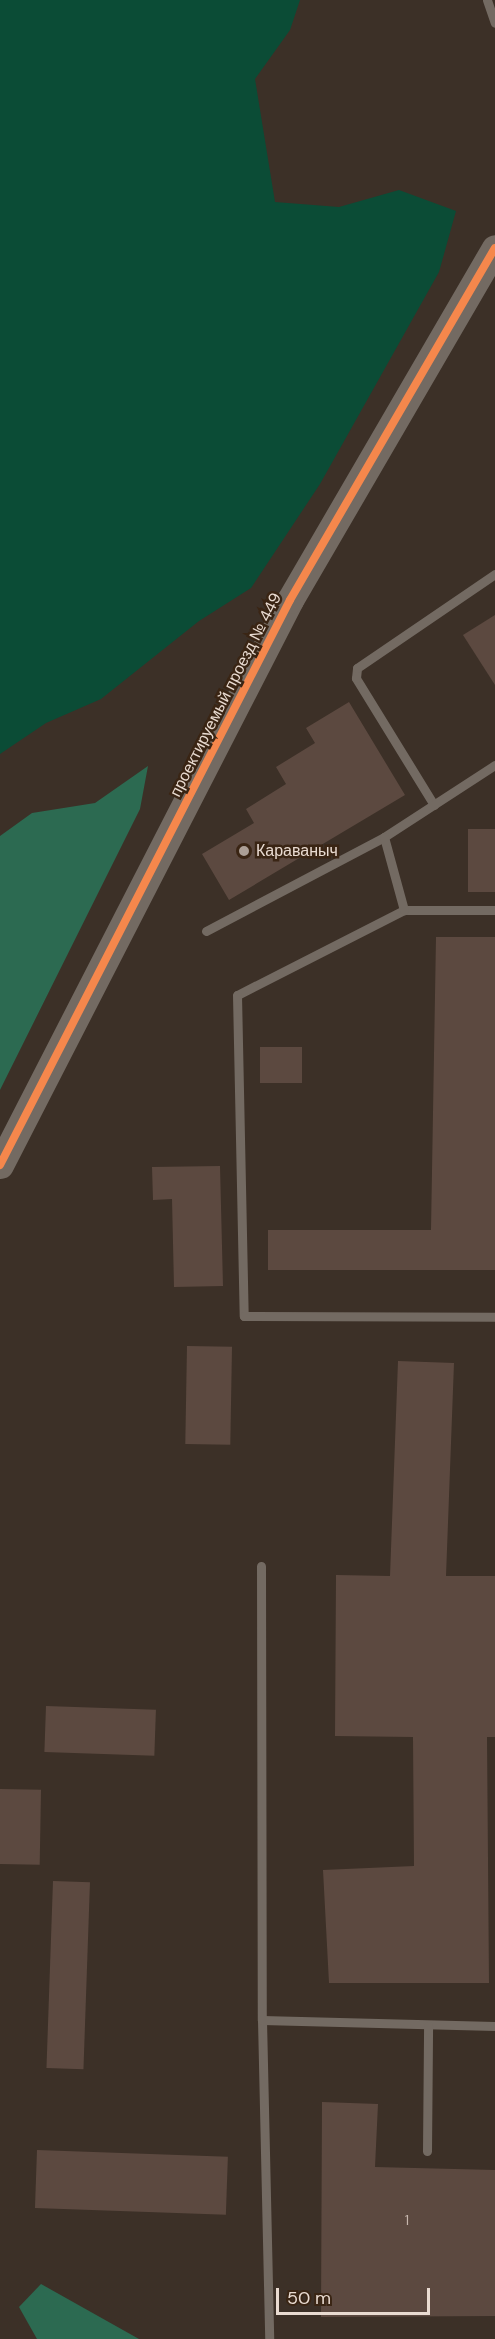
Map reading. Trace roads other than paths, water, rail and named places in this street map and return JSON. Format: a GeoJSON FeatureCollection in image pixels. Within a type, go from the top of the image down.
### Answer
{"type":"FeatureCollection","features":[{"type":"Feature","properties":{"kind":"street","name":"проектируемый проезд № 449"},"geometry":{"type":"LineString","coordinates":[[0,1165],[290,600],[495,248]]}},
{"type":"Feature","properties":{"kind":"lane"},"geometry":{"type":"LineString","coordinates":[[487,0],[495,23]]}},
{"type":"Feature","properties":{"kind":"lane"},"geometry":{"type":"LineString","coordinates":[[434,805],[356,678],[357,668],[495,574]]}},
{"type":"Feature","properties":{"kind":"lane"},"geometry":{"type":"LineString","coordinates":[[206,931],[384,837],[495,765]]}},
{"type":"Feature","properties":{"kind":"lane"},"geometry":{"type":"LineString","coordinates":[[384,837],[404,910]]}},
{"type":"Feature","properties":{"kind":"lane"},"geometry":{"type":"LineString","coordinates":[[495,910],[404,910],[237,995],[244,1316],[495,1317]]}},
{"type":"Feature","properties":{"kind":"lane"},"geometry":{"type":"LineString","coordinates":[[261,1566],[262,2020],[269,2339]]}},
{"type":"Feature","properties":{"kind":"lane"},"geometry":{"type":"LineString","coordinates":[[262,2020],[495,2026]]}},
{"type":"Feature","properties":{"kind":"lane"},"geometry":{"type":"LineString","coordinates":[[427,2151],[428,2026]]}},
{"type":"Feature","properties":{"kind":"place","name":"Караваныч"},"geometry":{"type":"Point","coordinates":[244,851]}}]}
